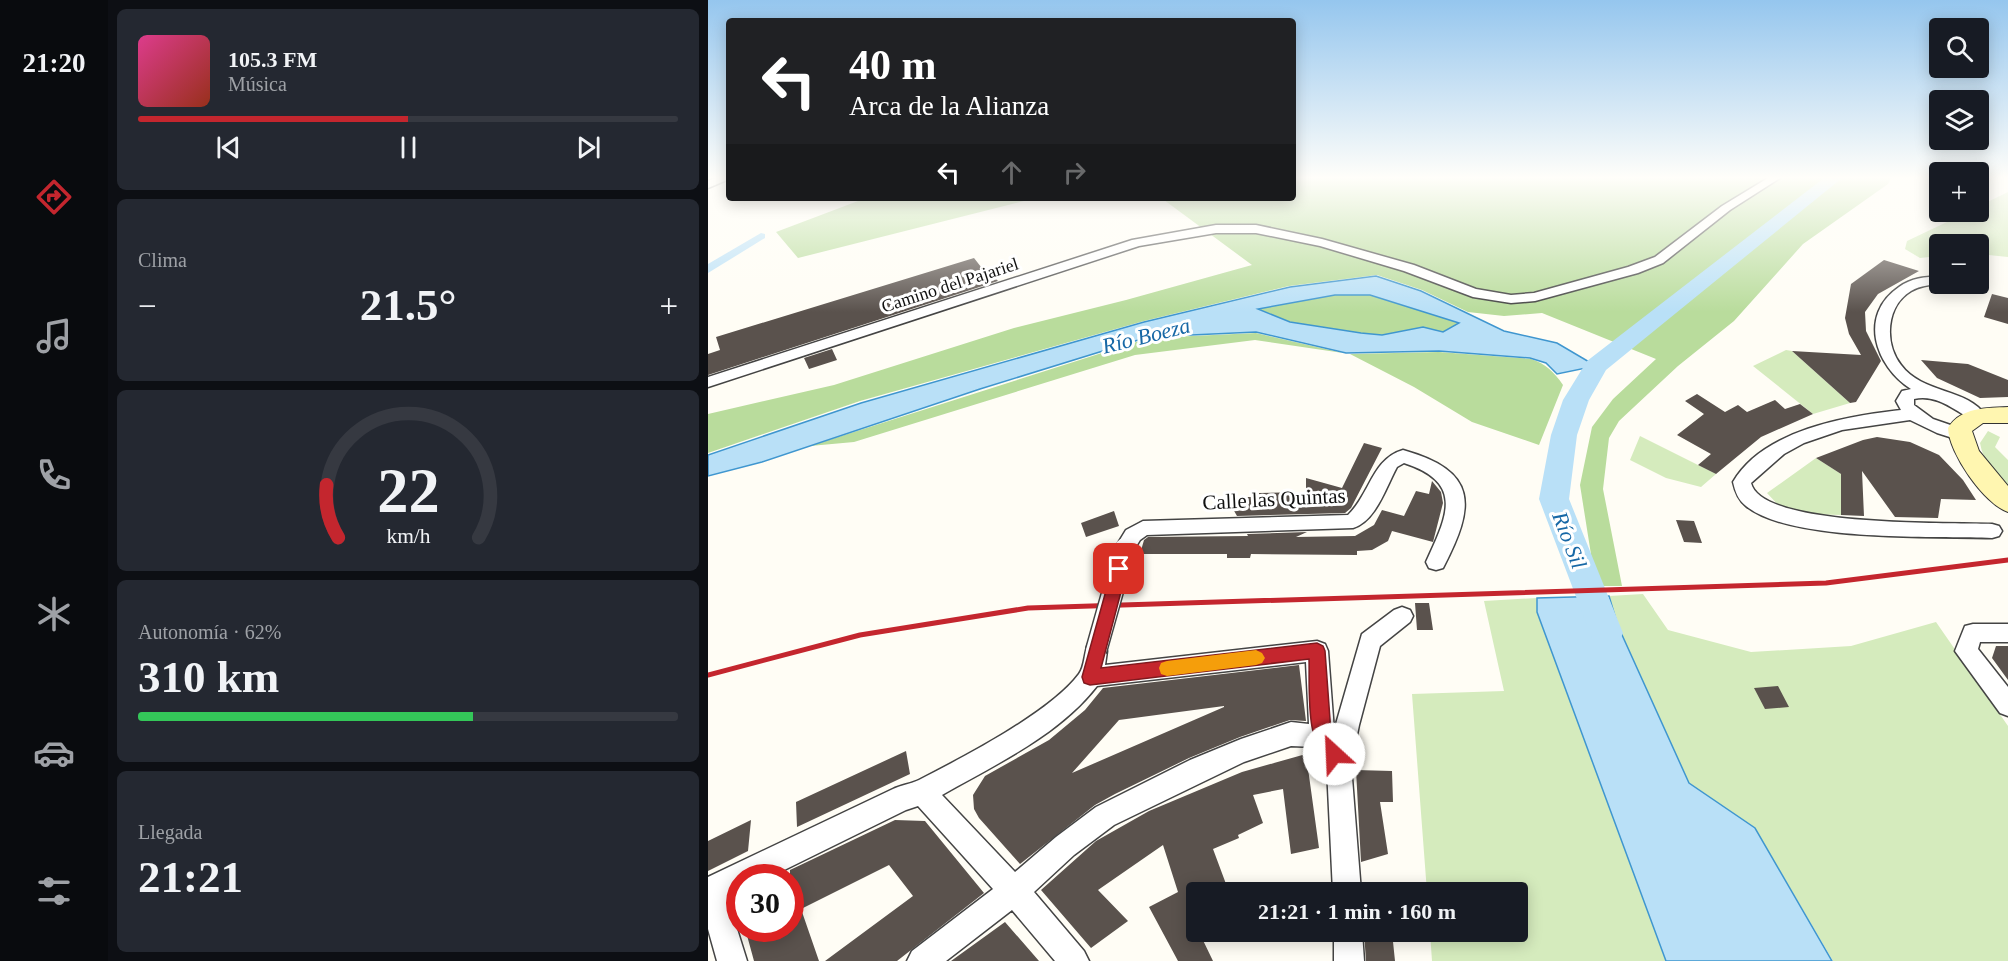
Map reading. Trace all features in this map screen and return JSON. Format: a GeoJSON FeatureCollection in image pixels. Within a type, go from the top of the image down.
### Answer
{"type":"FeatureCollection","features":[{"type":"Feature","properties":{"kind":"street","name":"Camino del Pajariel"},"geometry":{"type":"LineString","coordinates":[[708,382],[1137,243],[1168,236],[1216,230],[1257,229],[1322,243],[1410,268],[1473,293],[1511,299],[1535,297],[1633,270],[1659,260],[1707,223]]}},
{"type":"Feature","properties":{"kind":"street"},"geometry":{"type":"LineString","coordinates":[[1929,281],[1916,283],[1895,296],[1883,316],[1882,342],[1892,364],[1906,379],[1926,391],[1942,395],[1978,416]]}},
{"type":"Feature","properties":{"kind":"street"},"geometry":{"type":"LineString","coordinates":[[1926,391],[1908,395],[1904,401],[1912,414],[1959,434]]}},
{"type":"Feature","properties":{"kind":"street"},"geometry":{"type":"LineString","coordinates":[[1912,414],[1830,426],[1800,436],[1774,451],[1754,467],[1742,482],[1744,491],[1752,501],[1773,512],[1827,525],[1992,531]]}},
{"type":"Feature","properties":{"kind":"street"},"geometry":{"type":"LineString","coordinates":[[2008,415],[1978,416],[1964,424],[1959,434],[1973,461],[2008,502]]}},
{"type":"Feature","properties":{"kind":"street","name":"Calle las Quintas"},"geometry":{"type":"LineString","coordinates":[[1090,677],[1125,548],[1133,535],[1143,528],[1353,521],[1364,511],[1390,463],[1403,456],[1430,466],[1444,474],[1453,483],[1457,508],[1436,562]]}},
{"type":"Feature","properties":{"kind":"street"},"geometry":{"type":"LineString","coordinates":[[1346,882],[1339,765],[1347,725],[1370,641],[1402,616]]}},
{"type":"Feature","properties":{"kind":"street"},"geometry":{"type":"LineString","coordinates":[[2008,633],[1973,633],[1966,651],[2008,705]]}},
{"type":"Feature","properties":{"kind":"street"},"geometry":{"type":"LineString","coordinates":[[732,961],[710,892],[902,798],[922,792],[1044,720],[1070,700],[1090,677],[1317,651],[1322,736],[1339,765]]}},
{"type":"Feature","properties":{"kind":"street"},"geometry":{"type":"LineString","coordinates":[[922,961],[1014,891],[1065,846],[1105,816],[1240,751],[1291,734],[1322,736]]}},
{"type":"Feature","properties":{"kind":"street"},"geometry":{"type":"LineString","coordinates":[[922,792],[1014,891],[1074,961]]}},
{"type":"Feature","properties":{"kind":"street"},"geometry":{"type":"LineString","coordinates":[[1348,942],[1349,961]]}},
{"type":"Feature","properties":{"kind":"green space"},"geometry":{"type":"Polygon","coordinates":[[[800,223],[937,223],[798,258],[776,232],[800,223]]]}},
{"type":"Feature","properties":{"kind":"green space"},"geometry":{"type":"Polygon","coordinates":[[[1195,223],[1833,223],[1803,244],[1734,321],[1678,366],[1619,421],[1609,438],[1603,489],[1622,586],[1596,586],[1580,485],[1592,427],[1613,399],[1656,359],[1542,313],[1504,316],[1468,312],[1422,290],[1377,275],[1289,286],[1144,321],[860,401],[708,453],[708,414],[834,385],[1014,328],[1252,265],[1195,223]]]}},
{"type":"Feature","properties":{"kind":"green space"},"geometry":{"type":"Polygon","coordinates":[[[1945,223],[2008,223],[2008,257],[1989,255],[1989,234],[1929,234],[1929,257],[1920,258],[1905,249],[1907,241],[1945,223]]]}},
{"type":"Feature","properties":{"kind":"green space"},"geometry":{"type":"Polygon","coordinates":[[[1335,295],[1370,295],[1460,323],[1443,332],[1423,327],[1382,335],[1290,322],[1257,309],[1335,295]]]}},
{"type":"Feature","properties":{"kind":"green space"},"geometry":{"type":"Polygon","coordinates":[[[1256,333],[1343,353],[1255,340],[1135,355],[854,442],[810,446],[1149,338],[1256,333]]]}},
{"type":"Feature","properties":{"kind":"green space"},"geometry":{"type":"Polygon","coordinates":[[[1786,350],[1792,351],[1850,403],[1813,414],[1753,366],[1786,350]]]}},
{"type":"Feature","properties":{"kind":"green space"},"geometry":{"type":"Polygon","coordinates":[[[1439,352],[1531,359],[1549,369],[1563,385],[1539,445],[1472,422],[1414,387],[1350,354],[1439,352]]]}},
{"type":"Feature","properties":{"kind":"green space"},"geometry":{"type":"Polygon","coordinates":[[[1988,431],[2000,437],[1995,447],[2008,460],[2008,487],[1990,467],[1984,456],[1980,443],[1988,431]]]}},
{"type":"Feature","properties":{"kind":"green space"},"geometry":{"type":"Polygon","coordinates":[[[1640,436],[1716,474],[1701,487],[1666,478],[1630,460],[1640,436]]]}},
{"type":"Feature","properties":{"kind":"green space"},"geometry":{"type":"Polygon","coordinates":[[[1816,458],[1841,474],[1841,515],[1806,514],[1781,508],[1767,493],[1816,458]]]}},
{"type":"Feature","properties":{"kind":"green space"},"geometry":{"type":"Polygon","coordinates":[[[1643,594],[1668,630],[1751,652],[1851,646],[1936,622],[2008,726],[2008,961],[1833,961],[1755,828],[1689,783],[1618,626],[1609,596],[1643,594]]]}},
{"type":"Feature","properties":{"kind":"green space"},"geometry":{"type":"Polygon","coordinates":[[[1537,598],[1537,612],[1666,961],[1432,961],[1431,942],[1528,942],[1528,882],[1426,882],[1412,694],[1504,691],[1484,601],[1537,598]]]}},
{"type":"Feature","properties":{"kind":"water","name":"Río Boeza"},"geometry":{"type":"Polygon","coordinates":[[[1376,276],[1421,291],[1504,331],[1557,343],[1596,366],[1557,374],[1546,363],[1530,358],[1439,351],[1346,353],[1256,332],[1148,337],[980,389],[762,462],[708,476],[708,455],[861,403],[1144,322],[1290,287],[1376,276]],[[1335,295],[1258,309],[1290,322],[1382,335],[1423,327],[1443,332],[1459,323],[1370,295],[1335,295]]]}},
{"type":"Feature","properties":{"kind":"water"},"geometry":{"type":"Polygon","coordinates":[[[1609,596],[1618,626],[1689,783],[1755,828],[1832,961],[1666,961],[1537,612],[1537,598],[1609,596]]]}},
{"type":"Feature","properties":{"kind":"building"},"geometry":{"type":"Polygon","coordinates":[[[974,258],[985,272],[989,271],[998,281],[708,375],[708,354],[720,350],[716,337],[974,258]]]}},
{"type":"Feature","properties":{"kind":"building"},"geometry":{"type":"Polygon","coordinates":[[[1884,260],[1919,271],[1878,294],[1865,312],[1866,331],[1881,361],[1856,402],[1850,403],[1792,351],[1861,355],[1849,334],[1845,318],[1851,284],[1884,260]]]}},
{"type":"Feature","properties":{"kind":"building"},"geometry":{"type":"Polygon","coordinates":[[[1992,294],[2008,298],[2008,324],[1984,317],[1992,294]]]}},
{"type":"Feature","properties":{"kind":"building"},"geometry":{"type":"Polygon","coordinates":[[[832,349],[837,360],[809,369],[804,358],[832,349]]]}},
{"type":"Feature","properties":{"kind":"building"},"geometry":{"type":"Polygon","coordinates":[[[1921,360],[1968,364],[2008,380],[2008,397],[1980,398],[1937,378],[1921,360]]]}},
{"type":"Feature","properties":{"kind":"building"},"geometry":{"type":"Polygon","coordinates":[[[1697,394],[1725,412],[1738,405],[1747,412],[1775,400],[1785,409],[1800,404],[1813,414],[1761,437],[1716,474],[1698,465],[1711,454],[1677,435],[1704,414],[1685,401],[1697,394]]]}},
{"type":"Feature","properties":{"kind":"building"},"geometry":{"type":"Polygon","coordinates":[[[1877,437],[1910,442],[1939,455],[1963,480],[1976,500],[1941,499],[1938,518],[1895,517],[1862,471],[1864,516],[1841,515],[1841,474],[1816,458],[1877,437]]]}},
{"type":"Feature","properties":{"kind":"building"},"geometry":{"type":"Polygon","coordinates":[[[1364,443],[1382,448],[1351,508],[1345,513],[1237,516],[1229,502],[1239,497],[1259,497],[1259,493],[1306,492],[1306,478],[1342,488],[1364,443]]]}},
{"type":"Feature","properties":{"kind":"building"},"geometry":{"type":"Polygon","coordinates":[[[1432,481],[1441,492],[1443,503],[1433,542],[1392,531],[1388,541],[1372,550],[1357,551],[1357,555],[1251,554],[1250,558],[1227,558],[1227,554],[1140,554],[1144,540],[1148,537],[1248,536],[1247,534],[1307,532],[1296,537],[1355,536],[1374,525],[1382,510],[1404,516],[1416,491],[1429,494],[1432,481]]]}},
{"type":"Feature","properties":{"kind":"building"},"geometry":{"type":"Polygon","coordinates":[[[1114,511],[1119,526],[1086,537],[1081,523],[1114,511]]]}},
{"type":"Feature","properties":{"kind":"building"},"geometry":{"type":"Polygon","coordinates":[[[1676,520],[1694,521],[1702,543],[1684,542],[1676,520]]]}},
{"type":"Feature","properties":{"kind":"building"},"geometry":{"type":"Polygon","coordinates":[[[1415,603],[1429,603],[1433,630],[1417,630],[1415,603]]]}},
{"type":"Feature","properties":{"kind":"building"},"geometry":{"type":"Polygon","coordinates":[[[1996,646],[2008,646],[2008,680],[1992,658],[1996,646]]]}},
{"type":"Feature","properties":{"kind":"building"},"geometry":{"type":"Polygon","coordinates":[[[1299,665],[1306,721],[1290,720],[1240,737],[1189,758],[1115,794],[1095,805],[1020,864],[979,818],[974,809],[973,795],[985,776],[1049,740],[1085,710],[1103,688],[1299,665]],[[1224,707],[1119,720],[1072,773],[1224,707]]]}},
{"type":"Feature","properties":{"kind":"building"},"geometry":{"type":"Polygon","coordinates":[[[1778,686],[1789,707],[1765,709],[1754,688],[1778,686]]]}},
{"type":"Feature","properties":{"kind":"building"},"geometry":{"type":"Polygon","coordinates":[[[906,751],[910,774],[797,827],[796,802],[906,751]]]}},
{"type":"Feature","properties":{"kind":"building"},"geometry":{"type":"Polygon","coordinates":[[[1306,754],[1319,848],[1291,854],[1283,789],[1253,795],[1263,823],[1238,835],[1239,838],[1213,849],[1225,882],[1186,882],[1186,942],[1204,942],[1213,961],[1178,961],[1149,907],[1178,892],[1163,845],[1098,890],[1128,921],[1091,948],[1041,890],[1096,841],[1149,811],[1242,772],[1306,754]]]}},
{"type":"Feature","properties":{"kind":"building"},"geometry":{"type":"Polygon","coordinates":[[[1356,770],[1392,771],[1393,802],[1380,802],[1388,854],[1361,862],[1356,770]]]}},
{"type":"Feature","properties":{"kind":"building"},"geometry":{"type":"Polygon","coordinates":[[[751,820],[748,851],[708,871],[708,841],[751,820]]]}},
{"type":"Feature","properties":{"kind":"building"},"geometry":{"type":"Polygon","coordinates":[[[895,820],[925,821],[984,893],[897,961],[825,961],[913,896],[889,865],[804,908],[803,864],[895,820]]]}},
{"type":"Feature","properties":{"kind":"building"},"geometry":{"type":"Polygon","coordinates":[[[804,918],[819,961],[754,961],[749,942],[804,942],[804,918]]]}},
{"type":"Feature","properties":{"kind":"building"},"geometry":{"type":"Polygon","coordinates":[[[1005,922],[1039,961],[951,961],[1005,922]]]}},
{"type":"Feature","properties":{"kind":"building"},"geometry":{"type":"Polygon","coordinates":[[[1365,942],[1393,942],[1395,961],[1366,961],[1365,942]]]}},
{"type":"Feature","properties":{"kind":"waterway","name":"Río Sil"},"geometry":{"type":"LineString","coordinates":[[1606,633],[1554,499],[1564,435],[1576,400],[1596,366],[1777,223]]}},
{"type":"Feature","properties":{"kind":"waterway"},"geometry":{"type":"LineString","coordinates":[[708,269],[761,236]]}},
{"type":"Feature","properties":{"kind":"railway"},"geometry":{"type":"LineString","coordinates":[[708,675],[860,635],[1028,608],[1826,583],[2008,560]]}},
{"type":"Feature","properties":{"kind":"slow traffic"},"geometry":{"type":"LineString","coordinates":[[1167,668],[1256,658]]}},
{"type":"Feature","properties":{"kind":"route"},"geometry":{"type":"LineString","coordinates":[[1119,569],[1090,677],[1317,651],[1322,736],[1334,754]]}}]}
